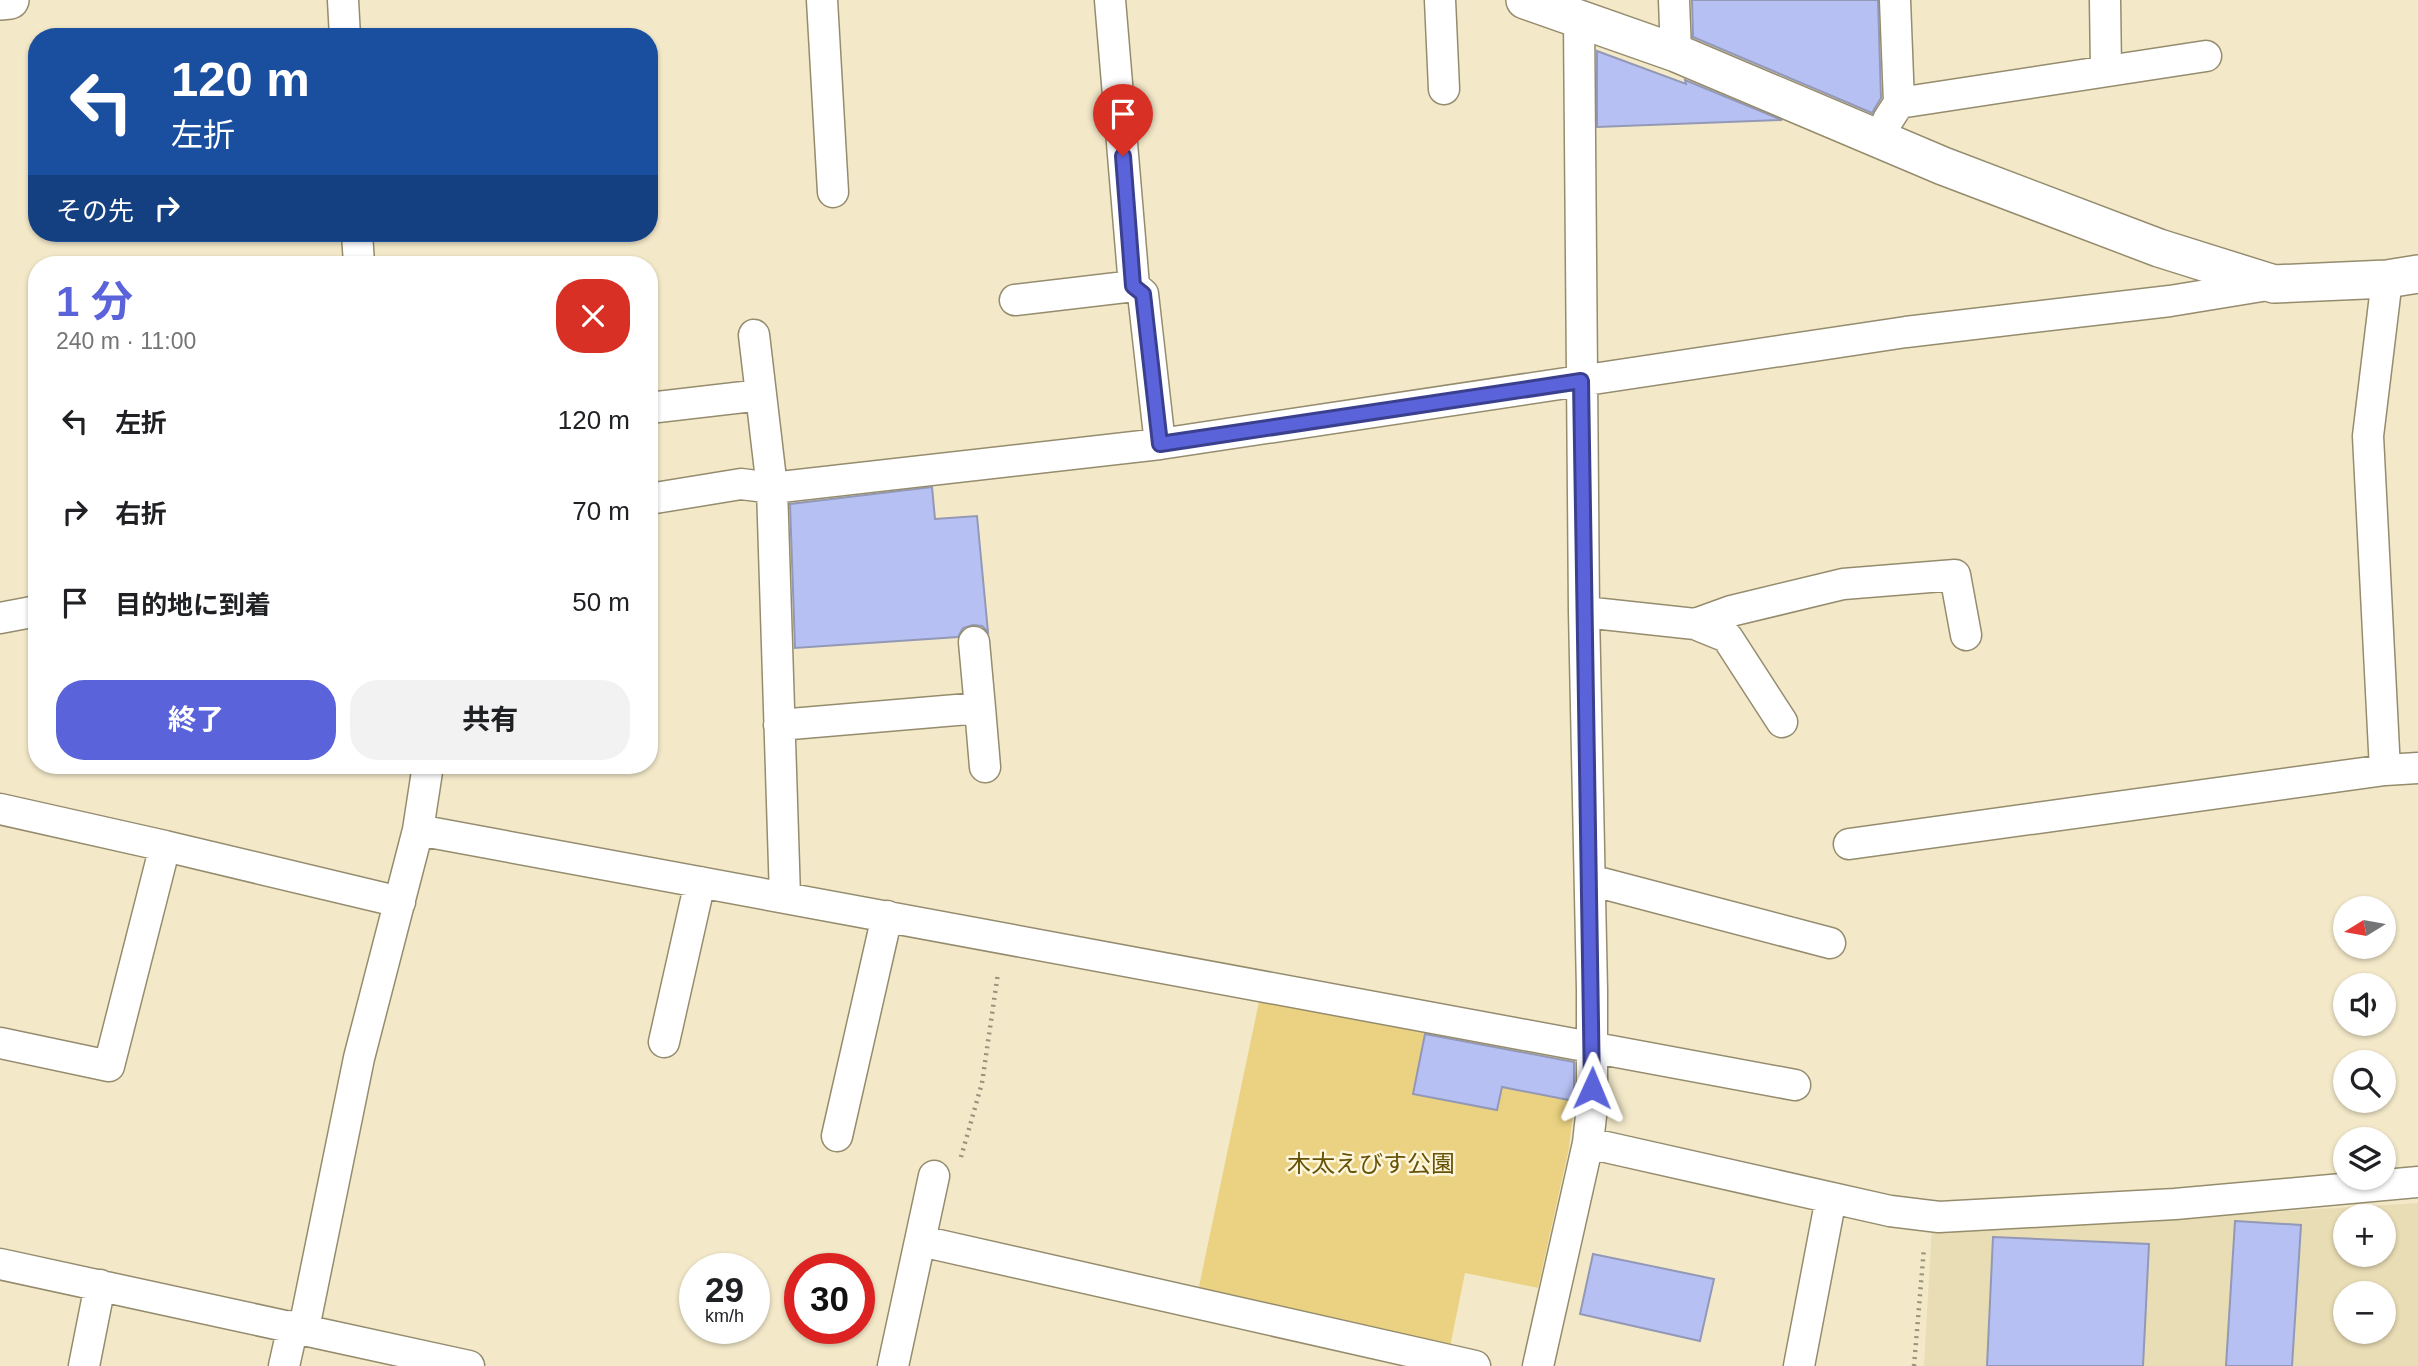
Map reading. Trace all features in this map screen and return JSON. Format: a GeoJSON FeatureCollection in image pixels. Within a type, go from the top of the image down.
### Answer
{"type":"FeatureCollection","features":[{"type":"Feature","properties":{"kind":"street"},"geometry":{"type":"LineString","coordinates":[[0,1],[10,0]]}},
{"type":"Feature","properties":{"kind":"street"},"geometry":{"type":"LineString","coordinates":[[343,0],[345,28]]}},
{"type":"Feature","properties":{"kind":"street"},"geometry":{"type":"LineString","coordinates":[[822,0],[833,192]]}},
{"type":"Feature","properties":{"kind":"street"},"geometry":{"type":"LineString","coordinates":[[1110,0],[1133,286]]}},
{"type":"Feature","properties":{"kind":"street"},"geometry":{"type":"LineString","coordinates":[[1440,0],[1444,89]]}},
{"type":"Feature","properties":{"kind":"street"},"geometry":{"type":"LineString","coordinates":[[1525,0],[1579,21],[1676,52],[1876,138],[2159,248],[2274,284]]}},
{"type":"Feature","properties":{"kind":"street"},"geometry":{"type":"LineString","coordinates":[[1674,0],[1676,52]]}},
{"type":"Feature","properties":{"kind":"street"},"geometry":{"type":"LineString","coordinates":[[1876,138],[1899,103],[1895,0]]}},
{"type":"Feature","properties":{"kind":"street"},"geometry":{"type":"LineString","coordinates":[[2105,0],[2106,70]]}},
{"type":"Feature","properties":{"kind":"street"},"geometry":{"type":"LineString","coordinates":[[1538,1366],[1588,1143],[1592,1049],[1581,381],[1579,21]]}},
{"type":"Feature","properties":{"kind":"street"},"geometry":{"type":"LineString","coordinates":[[1899,103],[2206,56]]}},
{"type":"Feature","properties":{"kind":"street"},"geometry":{"type":"LineString","coordinates":[[658,498],[741,484],[772,488],[1160,444],[1906,332],[2170,301],[2274,284],[2402,276],[2368,436],[2385,770]]}},
{"type":"Feature","properties":{"kind":"street"},"geometry":{"type":"LineString","coordinates":[[1015,300],[1133,286],[1143,294],[1160,444]]}},
{"type":"Feature","properties":{"kind":"street"},"geometry":{"type":"LineString","coordinates":[[754,335],[772,488],[785,897]]}},
{"type":"Feature","properties":{"kind":"street"},"geometry":{"type":"LineString","coordinates":[[658,407],[761,395]]}},
{"type":"Feature","properties":{"kind":"street"},"geometry":{"type":"LineString","coordinates":[[1695,624],[1731,611],[1843,584],[1955,575],[1966,635]]}},
{"type":"Feature","properties":{"kind":"street"},"geometry":{"type":"LineString","coordinates":[[1584,612],[1695,624],[1727,637],[1782,722]]}},
{"type":"Feature","properties":{"kind":"street"},"geometry":{"type":"LineString","coordinates":[[0,618],[28,613]]}},
{"type":"Feature","properties":{"kind":"street"},"geometry":{"type":"LineString","coordinates":[[974,642],[985,767]]}},
{"type":"Feature","properties":{"kind":"street"},"geometry":{"type":"LineString","coordinates":[[779,724],[981,708]]}},
{"type":"Feature","properties":{"kind":"street"},"geometry":{"type":"LineString","coordinates":[[1849,844],[2385,770],[2418,768]]}},
{"type":"Feature","properties":{"kind":"street"},"geometry":{"type":"LineString","coordinates":[[284,1366],[298,1327],[359,1058],[418,830],[427,774]]}},
{"type":"Feature","properties":{"kind":"street"},"geometry":{"type":"LineString","coordinates":[[0,809],[400,902]]}},
{"type":"Feature","properties":{"kind":"street"},"geometry":{"type":"LineString","coordinates":[[418,830],[1795,1085]]}},
{"type":"Feature","properties":{"kind":"street"},"geometry":{"type":"LineString","coordinates":[[0,1043],[110,1066],[164,846]]}},
{"type":"Feature","properties":{"kind":"street"},"geometry":{"type":"LineString","coordinates":[[1590,880],[1830,943]]}},
{"type":"Feature","properties":{"kind":"street"},"geometry":{"type":"LineString","coordinates":[[664,1042],[700,881]]}},
{"type":"Feature","properties":{"kind":"street"},"geometry":{"type":"LineString","coordinates":[[837,1136],[887,916]]}},
{"type":"Feature","properties":{"kind":"street"},"geometry":{"type":"LineString","coordinates":[[1588,1143],[1831,1198],[1927,1216],[2175,1204],[2418,1182]]}},
{"type":"Feature","properties":{"kind":"street"},"geometry":{"type":"LineString","coordinates":[[893,1366],[934,1176]]}},
{"type":"Feature","properties":{"kind":"street"},"geometry":{"type":"LineString","coordinates":[[1799,1366],[1831,1198]]}},
{"type":"Feature","properties":{"kind":"street"},"geometry":{"type":"LineString","coordinates":[[921,1241],[1475,1366]]}},
{"type":"Feature","properties":{"kind":"street"},"geometry":{"type":"LineString","coordinates":[[0,1264],[468,1366]]}},
{"type":"Feature","properties":{"kind":"street"},"geometry":{"type":"LineString","coordinates":[[83,1366],[100,1285]]}},
{"type":"Feature","properties":{"kind":"path"},"geometry":{"type":"LineString","coordinates":[[934,1176],[948,1178],[959,1163],[982,1083],[1003,937]]}},
{"type":"Feature","properties":{"kind":"path"},"geometry":{"type":"LineString","coordinates":[[1914,1366],[1927,1216]]}},
{"type":"Feature","properties":{"kind":"shaded area"},"geometry":{"type":"Polygon","coordinates":[[[2418,1203],[2418,1366],[1924,1366],[1932,1226],[2172,1218],[2333,1208],[2333,1267],[2396,1267],[2396,1204],[2418,1203]]]}},
{"type":"Feature","properties":{"kind":"green space","name":"木太えびす公園"},"geometry":{"type":"Polygon","coordinates":[[[1260,997],[1579,1061],[1569,1148],[1538,1288],[1465,1273],[1449,1352],[1197,1296],[1260,997]]]}},
{"type":"Feature","properties":{"kind":"building"},"geometry":{"type":"Polygon","coordinates":[[[1692,0],[1878,0],[1881,98],[1872,113],[1693,37],[1692,0]]]}},
{"type":"Feature","properties":{"kind":"building"},"geometry":{"type":"Polygon","coordinates":[[[1597,51],[1686,84],[1685,80],[1782,120],[1597,127],[1597,51]]]}},
{"type":"Feature","properties":{"kind":"building"},"geometry":{"type":"Polygon","coordinates":[[[932,487],[935,519],[977,516],[988,632],[982,626],[973,625],[963,628],[958,637],[795,648],[790,504],[932,487]]]}},
{"type":"Feature","properties":{"kind":"building"},"geometry":{"type":"Polygon","coordinates":[[[1425,1034],[1574,1062],[1574,1101],[1502,1087],[1497,1110],[1413,1094],[1425,1034]]]}},
{"type":"Feature","properties":{"kind":"building"},"geometry":{"type":"Polygon","coordinates":[[[2235,1221],[2301,1225],[2292,1366],[2226,1366],[2235,1221]]]}},
{"type":"Feature","properties":{"kind":"building"},"geometry":{"type":"Polygon","coordinates":[[[1993,1237],[2149,1244],[2143,1366],[1987,1366],[1993,1237]]]}},
{"type":"Feature","properties":{"kind":"building"},"geometry":{"type":"Polygon","coordinates":[[[1593,1254],[1714,1279],[1700,1341],[1580,1314],[1593,1254]]]}},
{"type":"Feature","properties":{"kind":"route"},"geometry":{"type":"LineString","coordinates":[[1123,156],[1133,286],[1143,294],[1160,444],[1581,381],[1592,1088]]}}]}
